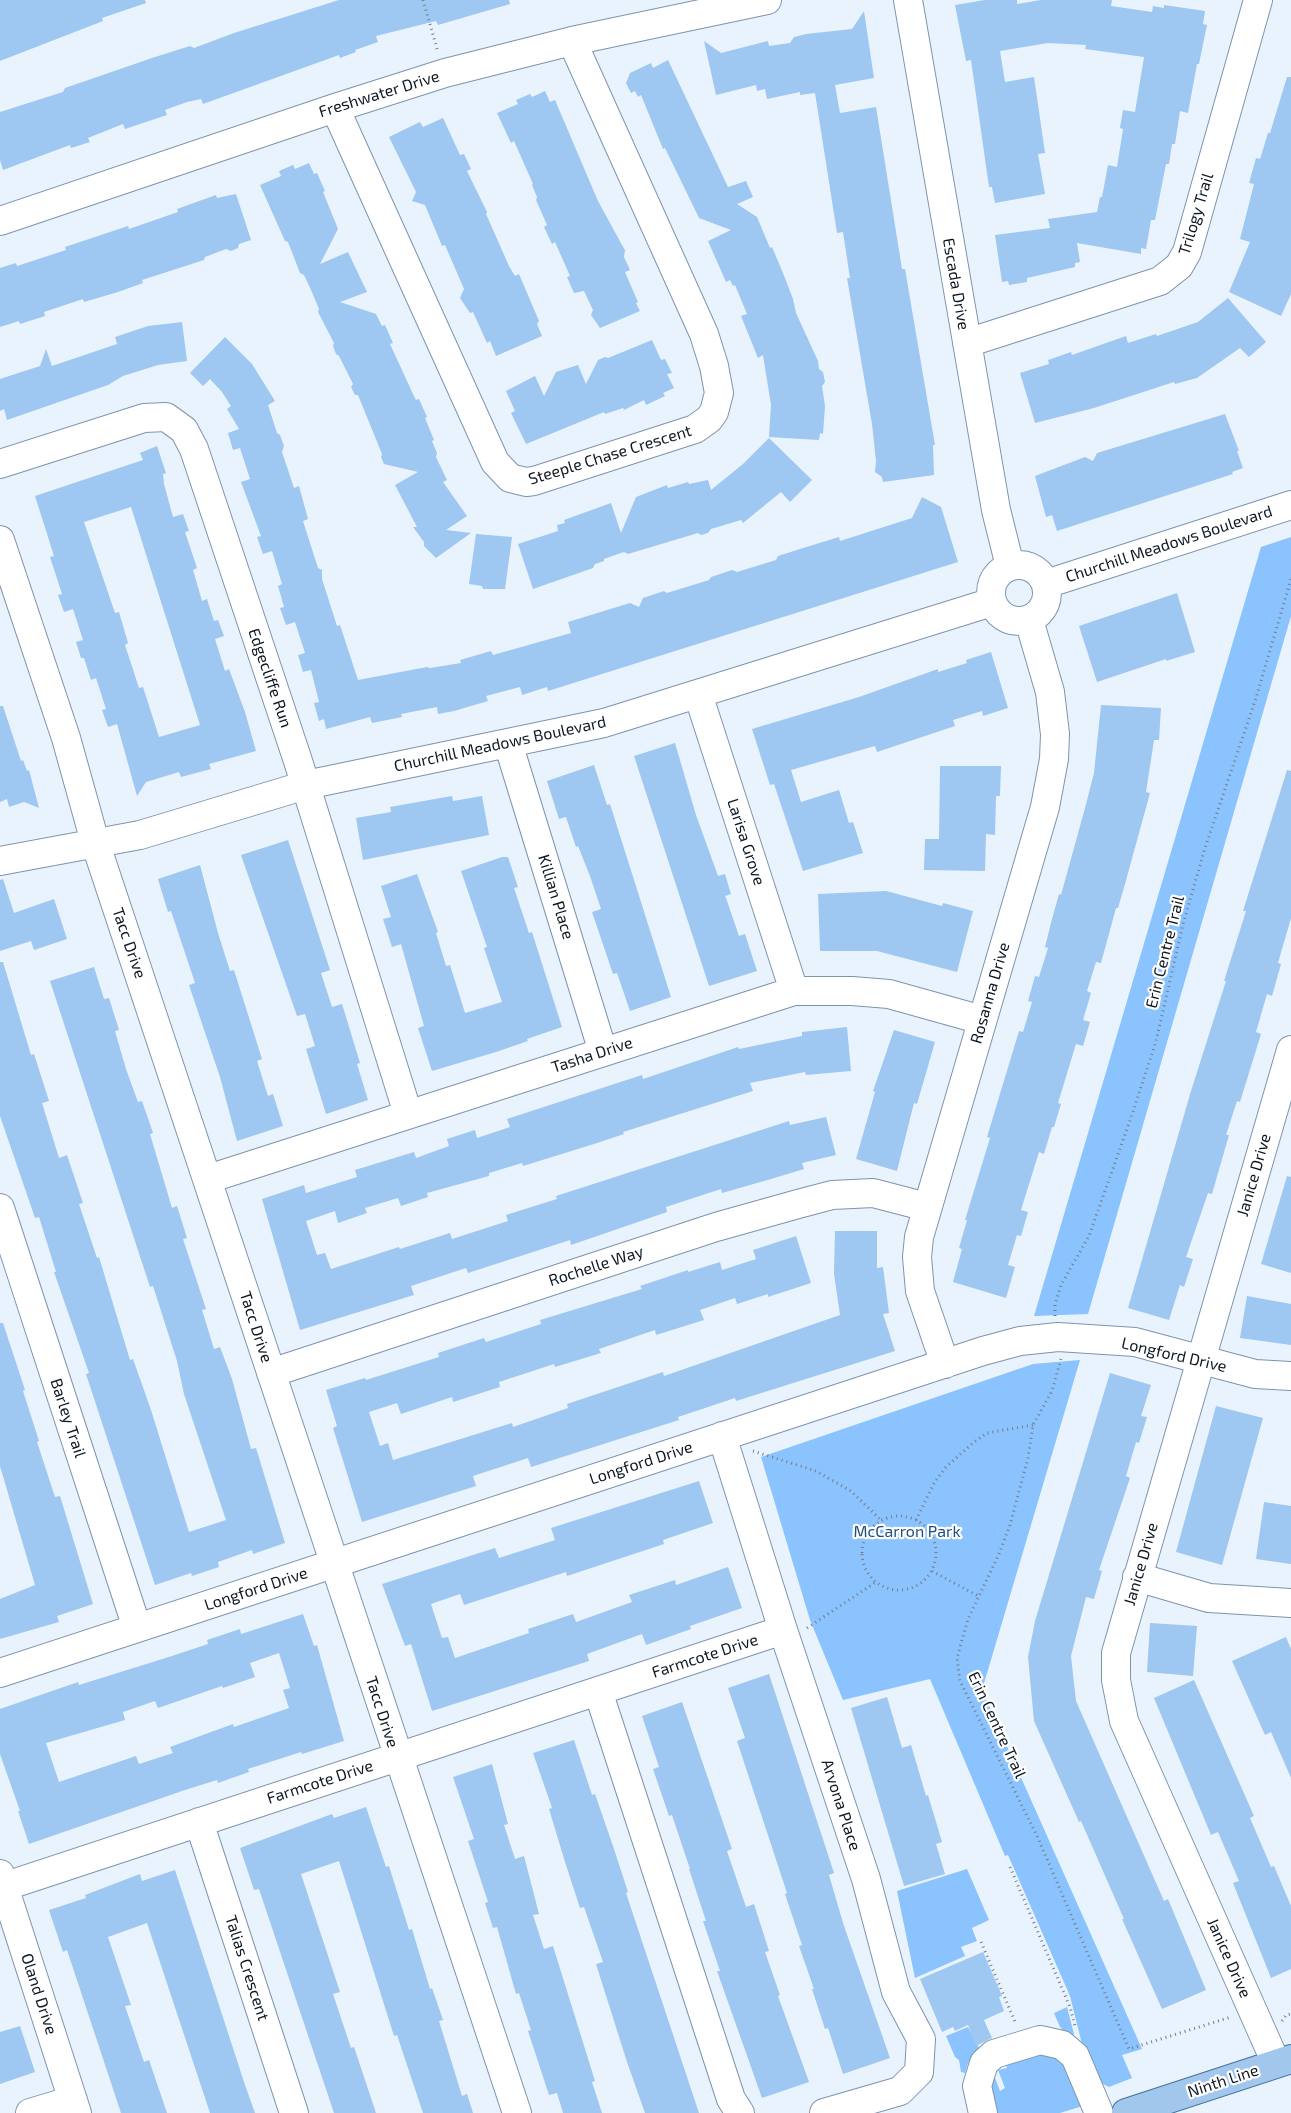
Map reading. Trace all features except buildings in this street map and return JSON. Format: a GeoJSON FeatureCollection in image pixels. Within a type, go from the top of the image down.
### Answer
{"type":"FeatureCollection","features":[{"type":"Feature","properties":{"kind":"main road","name":"Ninth Line"},"geometry":{"type":"LineString","coordinates":[[1126,2113],[1283,2061]]}},
{"type":"Feature","properties":{"kind":"street","name":"Freshwater Drive"},"geometry":{"type":"LineString","coordinates":[[0,222],[335,108],[444,74],[572,41],[767,0]]}},
{"type":"Feature","properties":{"kind":"street","name":"Escada Drive"},"geometry":{"type":"LineString","coordinates":[[908,0],[996,510],[1010,566]]}},
{"type":"Feature","properties":{"kind":"street","name":"Trilogy Trail"},"geometry":{"type":"LineString","coordinates":[[967,343],[1160,281],[1179,266],[1187,252],[1258,0]]}},
{"type":"Feature","properties":{"kind":"street","name":"Steeple Chase Crescent"},"geometry":{"type":"LineString","coordinates":[[335,108],[495,462],[510,478],[526,482],[534,481],[696,429],[709,419],[714,412],[719,393],[714,366],[704,334],[572,41]]}},
{"type":"Feature","properties":{"kind":"street","name":"Edgecliffe Run"},"geometry":{"type":"LineString","coordinates":[[0,464],[144,418],[166,417],[184,430],[194,449],[306,784],[408,1114]]}},
{"type":"Feature","properties":{"kind":"street","name":"Churchill Meadows Boulevard"},"geometry":{"type":"LineString","coordinates":[[1046,584],[1291,505]]}},
{"type":"Feature","properties":{"kind":"street","name":"Tacc Drive"},"geometry":{"type":"LineString","coordinates":[[0,540],[66,738],[95,842],[208,1179],[270,1374],[397,1757],[517,2113]]}},
{"type":"Feature","properties":{"kind":"street"},"geometry":{"type":"LineString","coordinates":[[1010,566],[1028,566],[1042,576],[1046,584],[1048,595],[1045,606],[1039,614],[1029,620],[1022,622],[1007,619],[1000,614],[992,602],[991,591],[994,580],[1000,572],[1010,566]]}},
{"type":"Feature","properties":{"kind":"street","name":"Churchill Meadows Boulevard"},"geometry":{"type":"LineString","coordinates":[[0,861],[140,835],[306,784],[604,723],[992,602]]}},
{"type":"Feature","properties":{"kind":"street","name":"Rosanna Drive"},"geometry":{"type":"LineString","coordinates":[[944,1364],[924,1305],[918,1277],[919,1237],[1045,807],[1054,759],[1055,734],[1050,692],[1029,620]]}},
{"type":"Feature","properties":{"kind":"street","name":"Larisa Grove"},"geometry":{"type":"LineString","coordinates":[[698,694],[794,991]]}},
{"type":"Feature","properties":{"kind":"street","name":"Killian Place"},"geometry":{"type":"LineString","coordinates":[[508,743],[603,1052]]}},
{"type":"Feature","properties":{"kind":"street","name":"Tasha Drive"},"geometry":{"type":"LineString","coordinates":[[208,1179],[794,991],[828,990],[889,994],[982,1020]]}},
{"type":"Feature","properties":{"kind":"street","name":"Janice Drive"},"geometry":{"type":"LineString","coordinates":[[1283,2061],[1124,1721],[1116,1680],[1116,1653],[1291,1050]]}},
{"type":"Feature","properties":{"kind":"street","name":"Rochelle Way"},"geometry":{"type":"LineString","coordinates":[[270,1374],[716,1227],[832,1195],[873,1194],[927,1207]]}},
{"type":"Feature","properties":{"kind":"street","name":"Barley Trail"},"geometry":{"type":"LineString","coordinates":[[0,1208],[137,1628]]}},
{"type":"Feature","properties":{"kind":"street","name":"Longford Drive"},"geometry":{"type":"LineString","coordinates":[[0,1673],[722,1436],[1020,1341],[1058,1337],[1135,1342],[1255,1374],[1291,1376]]}},
{"type":"Feature","properties":{"kind":"street","name":"Arvona Place"},"geometry":{"type":"LineString","coordinates":[[722,1436],[795,1629],[896,1992],[921,2039],[919,2072],[900,2091],[824,2113]]}},
{"type":"Feature","properties":{"kind":"street"},"geometry":{"type":"LineString","coordinates":[[1137,1576],[1209,1598],[1291,1603]]}},
{"type":"Feature","properties":{"kind":"street","name":"Farmcote Drive"},"geometry":{"type":"LineString","coordinates":[[1,1883],[199,1822],[598,1691],[795,1629]]}},
{"type":"Feature","properties":{"kind":"street"},"geometry":{"type":"LineString","coordinates":[[598,1691],[731,2099],[740,2113]]}},
{"type":"Feature","properties":{"kind":"street","name":"Talias Crescent"},"geometry":{"type":"LineString","coordinates":[[199,1822],[294,2113]]}},
{"type":"Feature","properties":{"kind":"street","name":"Oland Drive"},"geometry":{"type":"LineString","coordinates":[[1,1883],[75,2106]]}},
{"type":"Feature","properties":{"kind":"street"},"geometry":{"type":"LineString","coordinates":[[983,2113],[978,2094],[980,2073],[984,2063],[994,2054],[1040,2040],[1062,2045],[1075,2056],[1099,2113]]}},
{"type":"Feature","properties":{"kind":"street"},"geometry":{"type":"LineString","coordinates":[[30,2113],[75,2106]]}},
{"type":"Feature","properties":{"kind":"path"},"geometry":{"type":"LineString","coordinates":[[423,0],[444,74]]}},
{"type":"Feature","properties":{"kind":"path","name":"Erin Centre Trail"},"geometry":{"type":"LineString","coordinates":[[1055,1320],[1054,1305],[1061,1284],[1089,1236],[1156,1041],[1183,924],[1205,848],[1256,698],[1291,579]]}},
{"type":"Feature","properties":{"kind":"path","name":"Erin Centre Trail"},"geometry":{"type":"LineString","coordinates":[[1060,1353],[1056,1380],[1033,1425],[1028,1458],[1010,1525],[999,1554],[968,1619],[957,1658],[960,1681],[1037,1836],[1128,2049],[1233,2016]]}},
{"type":"Feature","properties":{"kind":"path"},"geometry":{"type":"LineString","coordinates":[[916,1520],[934,1483],[945,1468],[974,1442],[987,1433],[1033,1425]]}},
{"type":"Feature","properties":{"kind":"path"},"geometry":{"type":"LineString","coordinates":[[750,1450],[816,1471],[851,1492],[882,1521]]}},
{"type":"Feature","properties":{"kind":"path"},"geometry":{"type":"LineString","coordinates":[[904,1516],[916,1520],[927,1528],[934,1539],[936,1552],[932,1571],[924,1581],[913,1588],[900,1590],[887,1588],[876,1582],[864,1563],[862,1550],[866,1538],[874,1527],[892,1517],[904,1516]]}},
{"type":"Feature","properties":{"kind":"path"},"geometry":{"type":"LineString","coordinates":[[932,1571],[978,1596]]}},
{"type":"Feature","properties":{"kind":"path"},"geometry":{"type":"LineString","coordinates":[[795,1629],[876,1582]]}},
{"type":"Feature","properties":{"kind":"path"},"geometry":{"type":"LineString","coordinates":[[1010,1867],[1070,2007],[1078,2039],[1071,2052]]}},
{"type":"Feature","properties":{"kind":"path"},"geometry":{"type":"LineString","coordinates":[[981,1942],[1019,2030]]}},
{"type":"Feature","properties":{"kind":"path"},"geometry":{"type":"LineString","coordinates":[[1279,2025],[1286,2015],[1291,2014]]}},
{"type":"Feature","properties":{"kind":"green space"},"geometry":{"type":"Polygon","coordinates":[[[1291,537],[1291,616],[1088,1314],[1034,1316],[1261,547],[1291,537]]]}},
{"type":"Feature","properties":{"kind":"green space","name":"McCarron Park"},"geometry":{"type":"Polygon","coordinates":[[[1080,1360],[982,1690],[1142,2049],[1122,2055],[1132,2078],[1109,2087],[1101,2083],[1083,2048],[1070,1996],[1008,1855],[1005,1856],[930,1679],[843,1700],[810,1620],[761,1457],[1033,1364],[1080,1360]]]}},
{"type":"Feature","properties":{"kind":"green space"},"geometry":{"type":"Polygon","coordinates":[[[967,1869],[989,1920],[972,1928],[977,1941],[961,1947],[965,1956],[915,1978],[897,1891],[967,1869]]]}},
{"type":"Feature","properties":{"kind":"green space"},"geometry":{"type":"Polygon","coordinates":[[[1067,2007],[1074,2034],[1071,2038],[1060,2027],[1054,2013],[1067,2007]]]}},
{"type":"Feature","properties":{"kind":"green space"},"geometry":{"type":"Polygon","coordinates":[[[968,2027],[979,2048],[968,2063],[965,2073],[961,2072],[959,2060],[955,2057],[946,2036],[968,2027]]]}},
{"type":"Feature","properties":{"kind":"green space"},"geometry":{"type":"Polygon","coordinates":[[[1054,2050],[1058,2052],[1086,2105],[1060,2113],[994,2113],[987,2089],[992,2070],[1000,2091],[1005,2088],[998,2070],[1007,2068],[1006,2065],[1054,2050]]]}}]}
